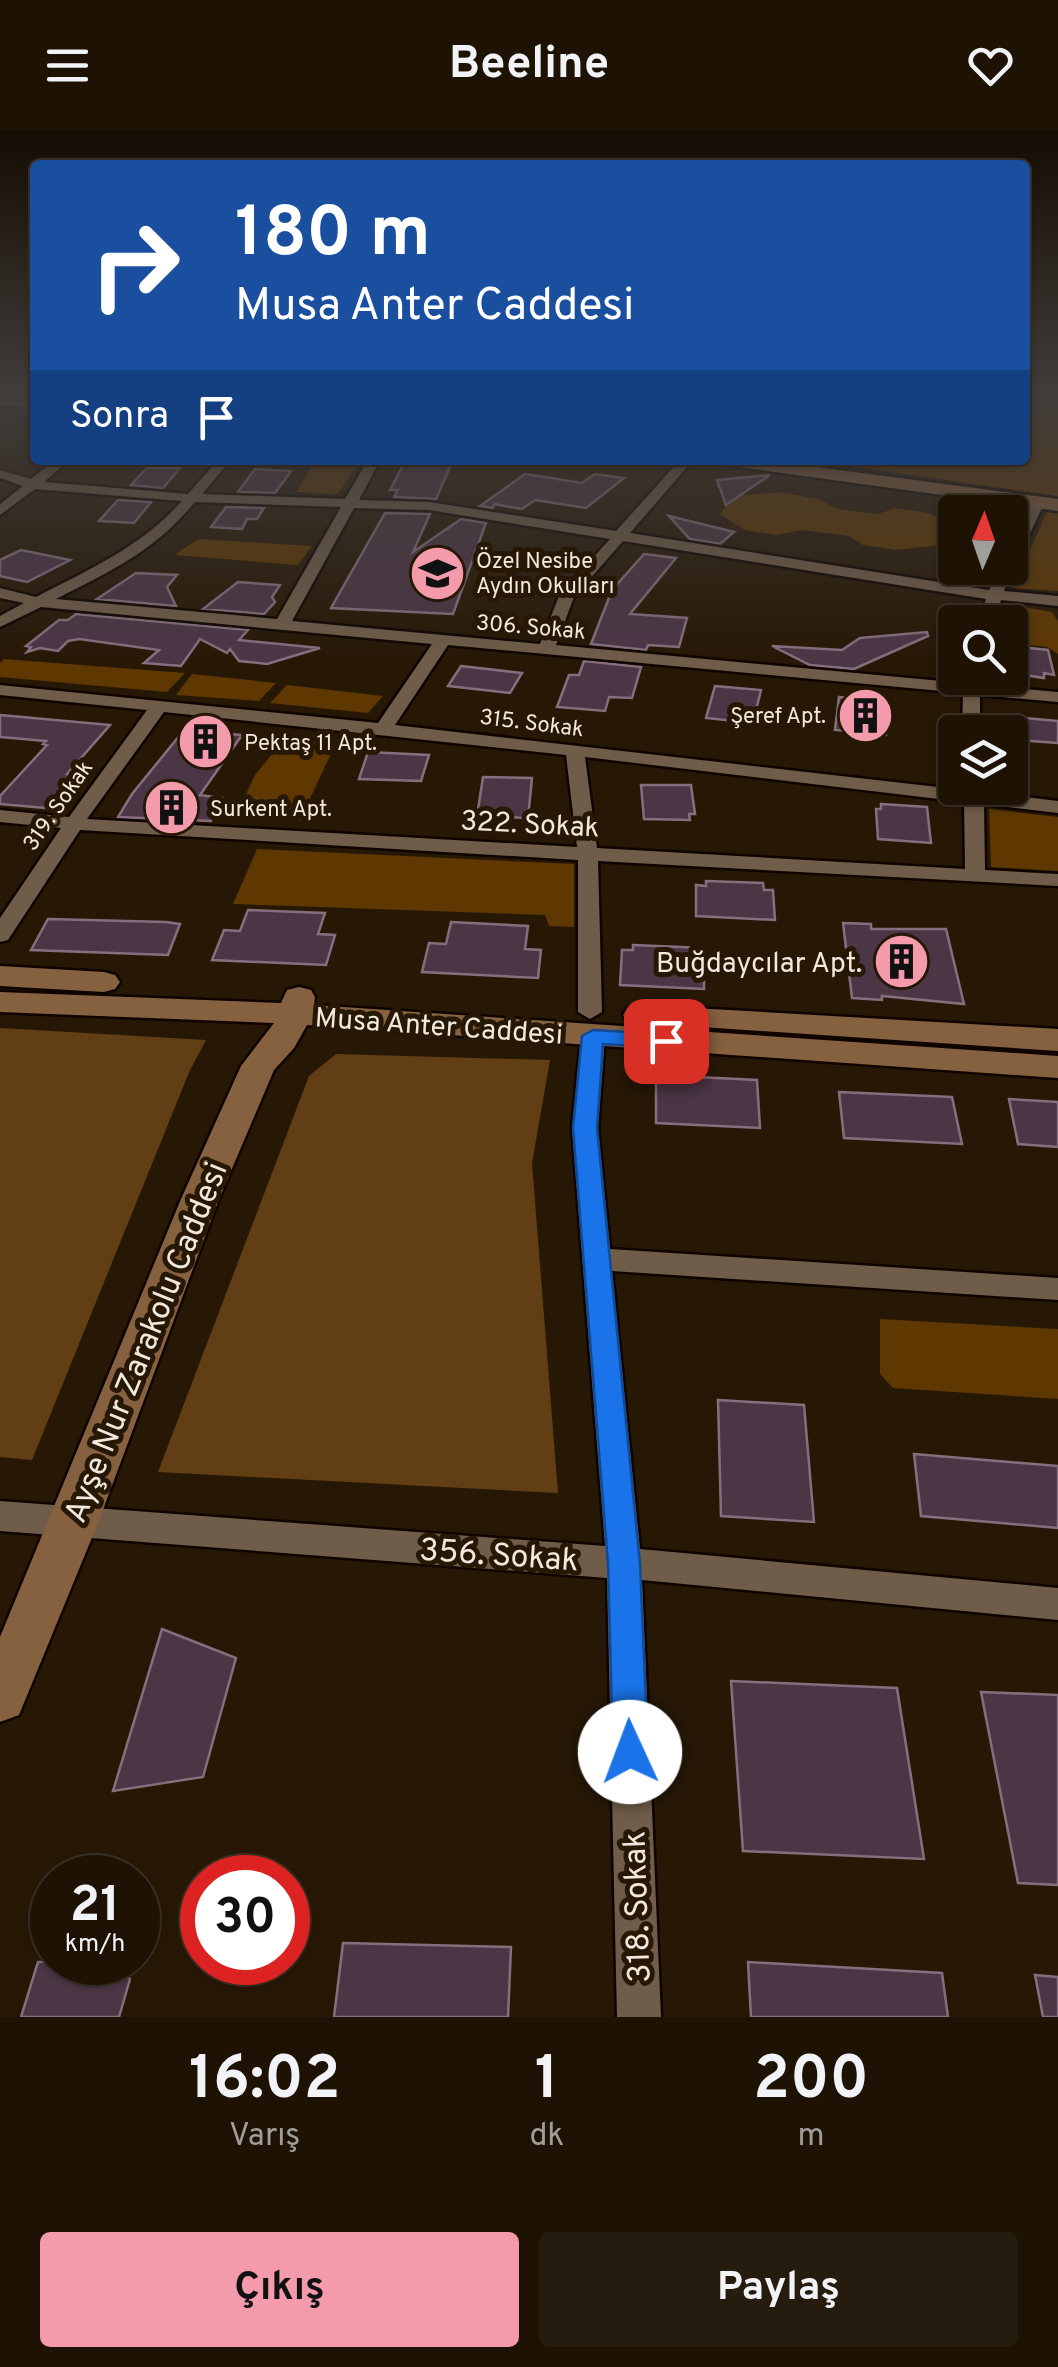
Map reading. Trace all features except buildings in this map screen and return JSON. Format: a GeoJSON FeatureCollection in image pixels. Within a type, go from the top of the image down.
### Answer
{"type":"FeatureCollection","features":[{"type":"Feature","properties":{"kind":"main road"},"geometry":{"type":"LineString","coordinates":[[904,484],[1058,504]]}},
{"type":"Feature","properties":{"kind":"main road","name":"Musa Anter Caddesi"},"geometry":{"type":"LineString","coordinates":[[0,976],[1058,1066]]}},
{"type":"Feature","properties":{"kind":"main road","name":"Musa Anter Caddesi"},"geometry":{"type":"LineString","coordinates":[[0,1002],[298,1004]]}},
{"type":"Feature","properties":{"kind":"main road","name":"Ayşe Nur Zarakolu Caddesi"},"geometry":{"type":"LineString","coordinates":[[0,1697],[74,1522],[207,1182],[258,1066],[282,1040],[298,1004]]}},
{"type":"Feature","properties":{"kind":"main road","name":"Musa Anter Caddesi"},"geometry":{"type":"LineString","coordinates":[[591,1024],[1058,1040]]}},
{"type":"Feature","properties":{"kind":"street"},"geometry":{"type":"LineString","coordinates":[[32,484],[192,498],[429,506],[993,595],[1058,601]]}},
{"type":"Feature","properties":{"kind":"street"},"geometry":{"type":"LineString","coordinates":[[0,622],[137,551],[162,532],[204,484]]}},
{"type":"Feature","properties":{"kind":"street"},"geometry":{"type":"LineString","coordinates":[[282,624],[360,484]]}},
{"type":"Feature","properties":{"kind":"street"},"geometry":{"type":"LineString","coordinates":[[546,650],[568,596],[665,484]]}},
{"type":"Feature","properties":{"kind":"street"},"geometry":{"type":"LineString","coordinates":[[0,511],[35,485]]}},
{"type":"Feature","properties":{"kind":"street"},"geometry":{"type":"LineString","coordinates":[[1028,523],[1038,502]]}},
{"type":"Feature","properties":{"kind":"street"},"geometry":{"type":"LineString","coordinates":[[990,605],[998,585]]}},
{"type":"Feature","properties":{"kind":"street","name":"306. Sokak"},"geometry":{"type":"LineString","coordinates":[[0,593],[38,602],[546,650],[938,680]]}},
{"type":"Feature","properties":{"kind":"street"},"geometry":{"type":"LineString","coordinates":[[384,728],[442,640]]}},
{"type":"Feature","properties":{"kind":"street","name":"315. Sokak"},"geometry":{"type":"LineString","coordinates":[[0,690],[938,789]]}},
{"type":"Feature","properties":{"kind":"street","name":"306. Sokak"},"geometry":{"type":"LineString","coordinates":[[1028,693],[1058,698]]}},
{"type":"Feature","properties":{"kind":"street","name":"319. Sokak"},"geometry":{"type":"LineString","coordinates":[[0,936],[72,826],[159,706]]}},
{"type":"Feature","properties":{"kind":"street","name":"318. Sokak"},"geometry":{"type":"LineString","coordinates":[[574,750],[588,854],[591,1024],[585,1128],[624,1564],[639,2017]]}},
{"type":"Feature","properties":{"kind":"street","name":"315. Sokak"},"geometry":{"type":"LineString","coordinates":[[1028,802],[1058,807]]}},
{"type":"Feature","properties":{"kind":"street"},"geometry":{"type":"LineString","coordinates":[[974,805],[975,874]]}},
{"type":"Feature","properties":{"kind":"street","name":"322. Sokak"},"geometry":{"type":"LineString","coordinates":[[0,816],[72,826],[1058,880]]}},
{"type":"Feature","properties":{"kind":"street"},"geometry":{"type":"LineString","coordinates":[[599,1259],[1058,1289]]}},
{"type":"Feature","properties":{"kind":"street","name":"356. Sokak"},"geometry":{"type":"LineString","coordinates":[[0,1516],[624,1564],[1058,1604]]}},
{"type":"Feature","properties":{"kind":"shaded area"},"geometry":{"type":"Polygon","coordinates":[[[301,484],[344,484],[338,494],[296,492],[301,484]]]}},
{"type":"Feature","properties":{"kind":"shaded area"},"geometry":{"type":"Polygon","coordinates":[[[975,484],[1058,484],[1058,496],[975,484]]]}},
{"type":"Feature","properties":{"kind":"shaded area"},"geometry":{"type":"Polygon","coordinates":[[[780,492],[818,499],[837,509],[879,514],[895,508],[928,513],[938,517],[938,545],[896,550],[863,545],[849,536],[802,530],[776,535],[745,530],[720,514],[736,496],[780,492]]]}},
{"type":"Feature","properties":{"kind":"shaded area"},"geometry":{"type":"Polygon","coordinates":[[[1047,512],[1058,513],[1058,591],[1013,588],[1028,585],[1028,554],[1047,512]]]}},
{"type":"Feature","properties":{"kind":"shaded area"},"geometry":{"type":"Polygon","coordinates":[[[198,539],[312,546],[298,565],[174,555],[198,539]]]}},
{"type":"Feature","properties":{"kind":"shaded area"},"geometry":{"type":"Polygon","coordinates":[[[1028,608],[1052,612],[1058,621],[1058,654],[1047,647],[1028,645],[1028,608]]]}},
{"type":"Feature","properties":{"kind":"shaded area"},"geometry":{"type":"Polygon","coordinates":[[[4,659],[185,673],[167,692],[0,677],[0,663],[4,659]]]}},
{"type":"Feature","properties":{"kind":"shaded area"},"geometry":{"type":"Polygon","coordinates":[[[192,674],[276,683],[259,701],[176,695],[192,674]]]}},
{"type":"Feature","properties":{"kind":"shaded area"},"geometry":{"type":"Polygon","coordinates":[[[287,685],[383,696],[368,713],[270,703],[287,685]]]}},
{"type":"Feature","properties":{"kind":"shaded area"},"geometry":{"type":"Polygon","coordinates":[[[285,738],[336,743],[300,820],[235,817],[255,775],[285,738]]]}},
{"type":"Feature","properties":{"kind":"shaded area"},"geometry":{"type":"Polygon","coordinates":[[[989,809],[1058,817],[1058,871],[991,867],[989,809]]]}},
{"type":"Feature","properties":{"kind":"shaded area"},"geometry":{"type":"Polygon","coordinates":[[[257,849],[574,864],[574,927],[549,926],[545,915],[233,904],[257,849]]]}},
{"type":"Feature","properties":{"kind":"shaded area"},"geometry":{"type":"Polygon","coordinates":[[[0,1028],[206,1040],[190,1070],[32,1460],[0,1457],[0,1028]]]}},
{"type":"Feature","properties":{"kind":"shaded area"},"geometry":{"type":"Polygon","coordinates":[[[336,1054],[550,1060],[532,1163],[558,1493],[158,1472],[309,1076],[336,1054]]]}},
{"type":"Feature","properties":{"kind":"shaded area"},"geometry":{"type":"Polygon","coordinates":[[[880,1319],[1058,1329],[1058,1399],[893,1388],[880,1374],[880,1319]]]}},
{"type":"Feature","properties":{"kind":"place","name":"Özel Nesibe Aydın Okulları"},"geometry":{"type":"Point","coordinates":[437,573]}},
{"type":"Feature","properties":{"kind":"place","name":"Şeref Apt."},"geometry":{"type":"Point","coordinates":[865,715]}},
{"type":"Feature","properties":{"kind":"place","name":"Pektaş 11 Apt."},"geometry":{"type":"Point","coordinates":[205,742]}},
{"type":"Feature","properties":{"kind":"place","name":"Surkent Apt."},"geometry":{"type":"Point","coordinates":[171,808]}},
{"type":"Feature","properties":{"kind":"place","name":"Buğdaycılar Apt."},"geometry":{"type":"Point","coordinates":[901,962]}},
{"type":"Feature","properties":{"kind":"route"},"geometry":{"type":"LineString","coordinates":[[630,1752],[624,1564],[585,1128],[593,1036],[666,1041]]}}]}
